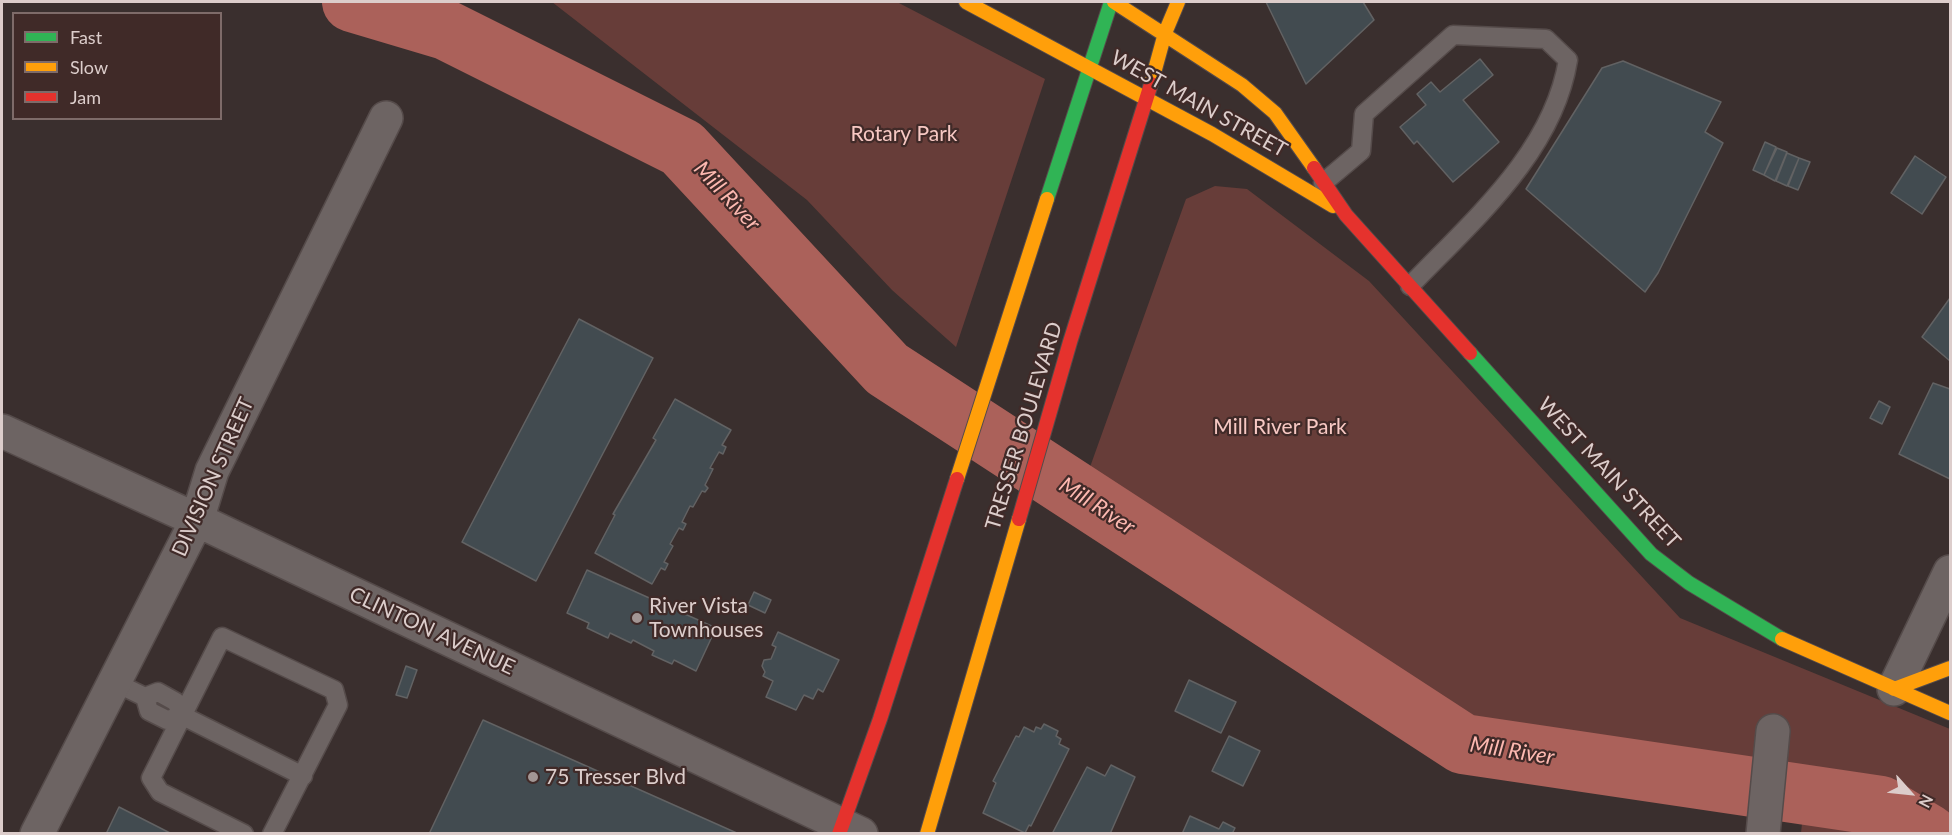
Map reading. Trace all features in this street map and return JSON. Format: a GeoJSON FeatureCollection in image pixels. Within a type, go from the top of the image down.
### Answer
{"type":"FeatureCollection","features":[{"type":"Feature","properties":{"kind":"main road"},"geometry":{"type":"LineString","coordinates":[[847,831],[981,400],[1090,68],[966,2]]}},
{"type":"Feature","properties":{"kind":"main road","name":"WEST MAIN STREET"},"geometry":{"type":"LineString","coordinates":[[1346,215],[1310,190],[1090,68],[1113,2],[1165,33],[1242,85],[1275,112],[1346,215],[1651,554],[1689,583],[1789,643],[1950,713]]}},
{"type":"Feature","properties":{"kind":"main road"},"geometry":{"type":"LineString","coordinates":[[1165,33],[1178,2]]}},
{"type":"Feature","properties":{"kind":"main road","name":"TRESSER BOULEVARD"},"geometry":{"type":"LineString","coordinates":[[927,834],[1070,342],[1147,101],[1165,33]]}},
{"type":"Feature","properties":{"kind":"main road"},"geometry":{"type":"LineString","coordinates":[[1894,689],[1950,668]]}},
{"type":"Feature","properties":{"kind":"street","name":"DIVISION STREET"},"geometry":{"type":"LineString","coordinates":[[37,834],[197,520],[212,471],[386,118]]}},
{"type":"Feature","properties":{"kind":"street","name":"CLINTON AVENUE"},"geometry":{"type":"LineString","coordinates":[[2,431],[197,520],[847,831]]}},
{"type":"Feature","properties":{"kind":"street"},"geometry":{"type":"LineString","coordinates":[[1894,689],[1950,572]]}},
{"type":"Feature","properties":{"kind":"street"},"geometry":{"type":"LineString","coordinates":[[1763,834],[1773,731]]}},
{"type":"Feature","properties":{"kind":"lane"},"geometry":{"type":"LineString","coordinates":[[1323,183],[1361,151],[1364,114],[1453,35],[1546,39],[1568,60],[1563,88],[1535,147],[1479,213],[1410,286]]}},
{"type":"Feature","properties":{"kind":"lane"},"geometry":{"type":"LineString","coordinates":[[244,834],[160,792],[151,778],[222,637],[334,690],[338,705],[272,834]]}},
{"type":"Feature","properties":{"kind":"lane"},"geometry":{"type":"LineString","coordinates":[[114,682],[145,698],[149,711],[167,720],[183,716],[303,776]]}},
{"type":"Feature","properties":{"kind":"green space","name":"Rotary Park"},"geometry":{"type":"Polygon","coordinates":[[[552,2],[897,2],[1045,79],[956,347],[892,290],[807,200],[552,2]]]}},
{"type":"Feature","properties":{"kind":"green space","name":"Mill River Park"},"geometry":{"type":"Polygon","coordinates":[[[1215,186],[1247,189],[1369,281],[1680,618],[1950,729],[1950,833],[1801,833],[1805,795],[1463,744],[1080,495],[1186,199],[1215,186]]]}},
{"type":"Feature","properties":{"kind":"building"},"geometry":{"type":"Polygon","coordinates":[[[1266,2],[1363,2],[1374,20],[1306,84],[1266,2]]]}},
{"type":"Feature","properties":{"kind":"building"},"geometry":{"type":"Polygon","coordinates":[[[1480,59],[1493,75],[1463,100],[1499,142],[1453,182],[1417,141],[1414,144],[1400,127],[1426,105],[1417,94],[1431,82],[1440,92],[1480,59]]]}},
{"type":"Feature","properties":{"kind":"building"},"geometry":{"type":"Polygon","coordinates":[[[1623,61],[1721,102],[1705,132],[1723,143],[1658,273],[1645,292],[1526,189],[1602,68],[1623,61]]]}},
{"type":"Feature","properties":{"kind":"building"},"geometry":{"type":"Polygon","coordinates":[[[1765,142],[1776,147],[1764,175],[1753,170],[1765,142]]]}},
{"type":"Feature","properties":{"kind":"building"},"geometry":{"type":"Polygon","coordinates":[[[1777,148],[1787,152],[1775,181],[1764,175],[1777,148]]]}},
{"type":"Feature","properties":{"kind":"building"},"geometry":{"type":"Polygon","coordinates":[[[1787,153],[1799,158],[1787,186],[1776,181],[1787,153]]]}},
{"type":"Feature","properties":{"kind":"building"},"geometry":{"type":"Polygon","coordinates":[[[1915,156],[1946,177],[1922,214],[1891,193],[1915,156]]]}},
{"type":"Feature","properties":{"kind":"building"},"geometry":{"type":"Polygon","coordinates":[[[1799,158],[1810,162],[1798,190],[1788,186],[1799,158]]]}},
{"type":"Feature","properties":{"kind":"building"},"geometry":{"type":"Polygon","coordinates":[[[1950,298],[1950,361],[1922,337],[1950,298]]]}},
{"type":"Feature","properties":{"kind":"building"},"geometry":{"type":"Polygon","coordinates":[[[579,319],[653,358],[536,581],[462,542],[579,319]]]}},
{"type":"Feature","properties":{"kind":"building"},"geometry":{"type":"Polygon","coordinates":[[[1933,383],[1950,389],[1950,479],[1899,454],[1933,383]]]}},
{"type":"Feature","properties":{"kind":"building"},"geometry":{"type":"Polygon","coordinates":[[[675,399],[731,430],[722,445],[726,447],[723,454],[719,452],[710,468],[713,469],[705,485],[708,488],[705,492],[702,491],[693,507],[690,506],[682,522],[686,524],[683,530],[679,528],[670,544],[673,546],[664,562],[668,564],[665,570],[661,568],[652,584],[595,553],[615,515],[613,514],[656,440],[653,438],[675,399]]]}},
{"type":"Feature","properties":{"kind":"building"},"geometry":{"type":"Polygon","coordinates":[[[1879,401],[1890,407],[1882,424],[1870,418],[1879,401]]]}},
{"type":"Feature","properties":{"kind":"building","name":"River Vista Townhouses"},"geometry":{"type":"Polygon","coordinates":[[[587,570],[716,628],[696,671],[674,660],[672,664],[652,655],[654,651],[633,640],[631,643],[610,633],[608,638],[587,628],[589,623],[567,613],[587,570]]]}},
{"type":"Feature","properties":{"kind":"building"},"geometry":{"type":"Polygon","coordinates":[[[754,592],[771,600],[765,613],[748,605],[754,592]]]}},
{"type":"Feature","properties":{"kind":"building"},"geometry":{"type":"Polygon","coordinates":[[[778,632],[839,660],[823,692],[818,689],[813,699],[804,695],[796,710],[766,697],[773,681],[763,676],[765,672],[762,666],[764,660],[771,659],[776,647],[772,645],[778,632]]]}},
{"type":"Feature","properties":{"kind":"building"},"geometry":{"type":"Polygon","coordinates":[[[406,666],[417,670],[407,698],[396,695],[406,666]]]}},
{"type":"Feature","properties":{"kind":"building"},"geometry":{"type":"Polygon","coordinates":[[[1189,680],[1236,702],[1221,733],[1175,711],[1189,680]]]}},
{"type":"Feature","properties":{"kind":"building","name":"75 Tresser Blvd"},"geometry":{"type":"Polygon","coordinates":[[[483,720],[739,834],[429,834],[483,720]]]}},
{"type":"Feature","properties":{"kind":"building"},"geometry":{"type":"Polygon","coordinates":[[[1044,724],[1058,731],[1056,736],[1061,739],[1059,744],[1069,749],[1031,826],[1029,825],[1025,833],[983,813],[996,783],[993,781],[1016,736],[1019,737],[1024,727],[1034,732],[1036,727],[1041,729],[1044,724]]]}},
{"type":"Feature","properties":{"kind":"building"},"geometry":{"type":"Polygon","coordinates":[[[1229,736],[1260,751],[1243,786],[1212,771],[1229,736]]]}},
{"type":"Feature","properties":{"kind":"building"},"geometry":{"type":"Polygon","coordinates":[[[1111,765],[1135,777],[1110,834],[1052,834],[1087,767],[1105,776],[1111,765]]]}},
{"type":"Feature","properties":{"kind":"building"},"geometry":{"type":"Polygon","coordinates":[[[119,807],[172,834],[106,834],[119,807]]]}},
{"type":"Feature","properties":{"kind":"building"},"geometry":{"type":"Polygon","coordinates":[[[1190,816],[1219,829],[1223,822],[1235,828],[1232,834],[1182,834],[1190,816]]]}},
{"type":"Feature","properties":{"kind":"waterway","name":"Mill River"},"geometry":{"type":"LineString","coordinates":[[352,2],[446,30],[682,148],[887,369],[1463,744],[1881,806],[1928,834]]}},
{"type":"Feature","properties":{"kind":"traffic: fast"},"geometry":{"type":"LineString","coordinates":[[1047,199],[1111,2]]}},
{"type":"Feature","properties":{"kind":"traffic: fast"},"geometry":{"type":"LineString","coordinates":[[1470,353],[1651,554],[1689,583],[1782,639]]}},
{"type":"Feature","properties":{"kind":"traffic: slow"},"geometry":{"type":"LineString","coordinates":[[966,2],[1212,134],[1333,206]]}},
{"type":"Feature","properties":{"kind":"traffic: slow"},"geometry":{"type":"LineString","coordinates":[[1114,2],[1242,85],[1275,113],[1314,168]]}},
{"type":"Feature","properties":{"kind":"traffic: slow"},"geometry":{"type":"LineString","coordinates":[[1151,84],[1165,33],[1178,2]]}},
{"type":"Feature","properties":{"kind":"traffic: slow"},"geometry":{"type":"LineString","coordinates":[[957,479],[1047,199]]}},
{"type":"Feature","properties":{"kind":"traffic: slow"},"geometry":{"type":"LineString","coordinates":[[927,834],[1019,519]]}},
{"type":"Feature","properties":{"kind":"traffic: slow"},"geometry":{"type":"LineString","coordinates":[[1782,639],[1950,713]]}},
{"type":"Feature","properties":{"kind":"traffic: slow"},"geometry":{"type":"LineString","coordinates":[[1894,689],[1950,668]]}},
{"type":"Feature","properties":{"kind":"traffic: jam"},"geometry":{"type":"LineString","coordinates":[[1019,519],[1070,342],[1151,84]]}},
{"type":"Feature","properties":{"kind":"traffic: jam"},"geometry":{"type":"LineString","coordinates":[[1314,168],[1346,215],[1470,353]]}},
{"type":"Feature","properties":{"kind":"traffic: jam"},"geometry":{"type":"LineString","coordinates":[[839,834],[880,719],[957,479]]}},
{"type":"Feature","properties":{"kind":"place","name":"River Vista Townhouses"},"geometry":{"type":"Point","coordinates":[637,618]}},
{"type":"Feature","properties":{"kind":"place","name":"75 Tresser Blvd"},"geometry":{"type":"Point","coordinates":[533,777]}}]}
